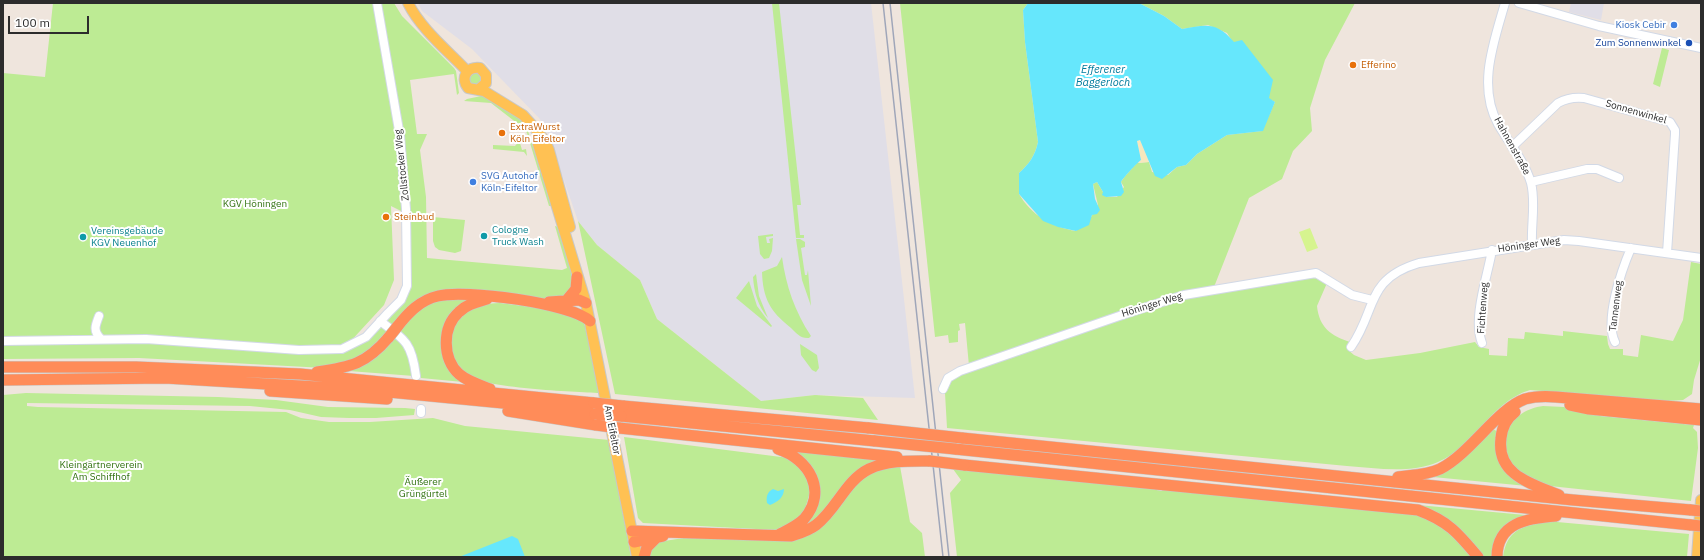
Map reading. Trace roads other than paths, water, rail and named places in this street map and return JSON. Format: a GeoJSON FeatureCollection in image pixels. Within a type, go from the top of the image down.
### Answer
{"type":"FeatureCollection","features":[{"type":"Feature","properties":{"kind":"highway"},"geometry":{"type":"LineString","coordinates":[[566,305],[576,289],[577,277]]}},
{"type":"Feature","properties":{"kind":"highway"},"geometry":{"type":"LineString","coordinates":[[300,374],[342,368],[362,361],[377,352],[397,327],[418,305],[438,296],[463,294],[581,307],[586,303]]}},
{"type":"Feature","properties":{"kind":"highway"},"geometry":{"type":"LineString","coordinates":[[496,298],[477,302],[458,312],[449,325],[446,347],[450,360],[459,374],[475,383],[505,394]]}},
{"type":"Feature","properties":{"kind":"highway"},"geometry":{"type":"LineString","coordinates":[[566,305],[590,321]]}},
{"type":"Feature","properties":{"kind":"highway"},"geometry":{"type":"LineString","coordinates":[[3,367],[136,367],[300,374],[505,394],[595,414],[619,428],[858,454],[1418,510],[1436,516],[1448,524],[1478,557]]}},
{"type":"Feature","properties":{"kind":"highway"},"geometry":{"type":"LineString","coordinates":[[3,380],[123,380],[165,378],[346,389],[555,408],[595,414]]}},
{"type":"Feature","properties":{"kind":"highway"},"geometry":{"type":"LineString","coordinates":[[123,380],[165,386],[382,399],[515,412],[595,414],[622,411],[869,428],[1573,500],[1696,510]]}},
{"type":"Feature","properties":{"kind":"highway"},"geometry":{"type":"LineString","coordinates":[[1374,479],[1424,474],[1441,468],[1464,452],[1507,410],[1517,403],[1533,397],[1556,397],[1701,409]]}},
{"type":"Feature","properties":{"kind":"highway"},"geometry":{"type":"LineString","coordinates":[[1573,500],[1522,480],[1511,472],[1502,458],[1500,445],[1502,431],[1511,415],[1520,409],[1540,402],[1562,403],[1589,409],[1701,420]]}},
{"type":"Feature","properties":{"kind":"highway"},"geometry":{"type":"LineString","coordinates":[[622,411],[875,441],[1696,526]]}},
{"type":"Feature","properties":{"kind":"highway"},"geometry":{"type":"LineString","coordinates":[[760,443],[795,456],[811,473],[814,488],[813,500],[806,516],[796,526],[777,536]]}},
{"type":"Feature","properties":{"kind":"highway"},"geometry":{"type":"LineString","coordinates":[[633,536],[673,532],[791,536],[805,532],[816,524],[854,479],[869,469],[886,463],[930,460]]}},
{"type":"Feature","properties":{"kind":"highway"},"geometry":{"type":"LineString","coordinates":[[1142,482],[1257,480]]}},
{"type":"Feature","properties":{"kind":"highway"},"geometry":{"type":"LineString","coordinates":[[1497,557],[1497,549],[1502,537],[1509,528],[1520,521],[1531,518],[1588,514]]}},
{"type":"Feature","properties":{"kind":"highway"},"geometry":{"type":"LineString","coordinates":[[644,557],[646,547],[656,538],[673,532]]}},
{"type":"Feature","properties":{"kind":"highway"},"geometry":{"type":"LineString","coordinates":[[633,536],[656,538]]}},
{"type":"Feature","properties":{"kind":"main road"},"geometry":{"type":"LineString","coordinates":[[402,3],[412,17],[467,71]]}},
{"type":"Feature","properties":{"kind":"main road"},"geometry":{"type":"LineString","coordinates":[[408,3],[417,17],[435,38]]}},
{"type":"Feature","properties":{"kind":"main road","name":"Am Eifeltor"},"geometry":{"type":"LineString","coordinates":[[472,68],[480,68],[486,75],[483,86],[472,90],[466,85],[464,76],[467,71],[472,68]]}},
{"type":"Feature","properties":{"kind":"main road","name":"Am Eifeltor"},"geometry":{"type":"LineString","coordinates":[[483,86],[514,106],[531,122],[538,134],[545,141],[560,187],[585,287],[586,303]]}},
{"type":"Feature","properties":{"kind":"main road","name":"Am Eifeltor"},"geometry":{"type":"LineString","coordinates":[[538,134],[538,144],[586,303],[637,557]]}},
{"type":"Feature","properties":{"kind":"main road"},"geometry":{"type":"LineString","coordinates":[[1697,557],[1701,500]]}},
{"type":"Feature","properties":{"kind":"street","name":"Zollstocker Weg"},"geometry":{"type":"LineString","coordinates":[[3,341],[146,339],[299,350],[342,349],[366,337],[401,300],[405,293],[406,209],[400,136],[377,3]]}},
{"type":"Feature","properties":{"kind":"street","name":"Hahnenstraße"},"geometry":{"type":"LineString","coordinates":[[1505,3],[1490,60],[1488,88],[1492,111],[1531,182],[1533,197],[1532,244]]}},
{"type":"Feature","properties":{"kind":"street"},"geometry":{"type":"LineString","coordinates":[[1519,3],[1599,26],[1701,48]]}},
{"type":"Feature","properties":{"kind":"street","name":"Sonnenwinkel"},"geometry":{"type":"LineString","coordinates":[[1512,146],[1558,104],[1566,99],[1576,97],[1613,105],[1670,122],[1675,130],[1675,134],[1667,253]]}},
{"type":"Feature","properties":{"kind":"street"},"geometry":{"type":"LineString","coordinates":[[1531,182],[1587,168],[1597,169],[1619,178]]}},
{"type":"Feature","properties":{"kind":"street","name":"Höninger Weg"},"geometry":{"type":"LineString","coordinates":[[1351,347],[1360,333],[1372,300],[1388,278],[1398,270],[1407,266],[1532,244],[1579,241],[1701,258]]}},
{"type":"Feature","properties":{"kind":"street","name":"Tannenweg"},"geometry":{"type":"LineString","coordinates":[[1615,342],[1612,331],[1616,292],[1624,264],[1631,248]]}},
{"type":"Feature","properties":{"kind":"street","name":"Fichtenweg"},"geometry":{"type":"LineString","coordinates":[[1482,343],[1479,333],[1481,302],[1492,250]]}},
{"type":"Feature","properties":{"kind":"street","name":"Höninger Weg"},"geometry":{"type":"LineString","coordinates":[[943,389],[948,378],[960,371],[1128,312],[1192,294],[1316,273],[1352,295],[1372,300]]}},
{"type":"Feature","properties":{"kind":"street"},"geometry":{"type":"LineString","coordinates":[[99,316],[95,327],[96,333],[101,339]]}},
{"type":"Feature","properties":{"kind":"street"},"geometry":{"type":"LineString","coordinates":[[380,321],[407,342],[414,357],[416,376]]}},
{"type":"Feature","properties":{"kind":"water","name":"Efferener Baggerloch"},"geometry":{"type":"Polygon","coordinates":[[[1028,3],[1139,3],[1164,16],[1182,29],[1198,26],[1210,26],[1228,35],[1234,42],[1242,40],[1273,80],[1269,98],[1275,102],[1263,131],[1227,135],[1197,154],[1186,165],[1177,167],[1162,179],[1155,176],[1140,140],[1137,141],[1141,160],[1121,182],[1124,192],[1121,196],[1106,197],[1102,195],[1103,192],[1097,182],[1093,184],[1095,199],[1100,210],[1097,214],[1092,215],[1089,225],[1076,231],[1058,227],[1043,221],[1019,194],[1019,173],[1031,159],[1038,142],[1025,42],[1023,10],[1028,3]]]}},
{"type":"Feature","properties":{"kind":"water"},"geometry":{"type":"Polygon","coordinates":[[[773,489],[778,491],[784,489],[784,492],[780,499],[770,505],[767,503],[767,497],[768,493],[773,489]]]}},
{"type":"Feature","properties":{"kind":"water"},"geometry":{"type":"Polygon","coordinates":[[[512,536],[518,539],[525,557],[459,557],[512,536]]]}},
{"type":"Feature","properties":{"kind":"railway"},"geometry":{"type":"LineString","coordinates":[[883,3],[943,557]]}},
{"type":"Feature","properties":{"kind":"railway"},"geometry":{"type":"LineString","coordinates":[[890,3],[949,557]]}},
{"type":"Feature","properties":{"kind":"place","name":"Kiosk Cebir"},"geometry":{"type":"Point","coordinates":[1674,25]}},
{"type":"Feature","properties":{"kind":"place","name":"Zum Sonnenwinkel"},"geometry":{"type":"Point","coordinates":[1689,43]}},
{"type":"Feature","properties":{"kind":"place","name":"Efferino"},"geometry":{"type":"Point","coordinates":[1353,65]}},
{"type":"Feature","properties":{"kind":"place","name":"ExtraWurst Köln Eifeltor"},"geometry":{"type":"Point","coordinates":[502,133]}},
{"type":"Feature","properties":{"kind":"place","name":"SVG Autohof Köln-Eifeltor"},"geometry":{"type":"Point","coordinates":[473,182]}},
{"type":"Feature","properties":{"kind":"place","name":"Steinbud"},"geometry":{"type":"Point","coordinates":[386,217]}},
{"type":"Feature","properties":{"kind":"place","name":"Cologne Truck Wash"},"geometry":{"type":"Point","coordinates":[484,236]}},
{"type":"Feature","properties":{"kind":"place","name":"Vereinsgebäude KGV Neuenhof"},"geometry":{"type":"Point","coordinates":[83,237]}},
{"type":"Feature","properties":{"kind":"park label","name":"KGV Höningen"},"geometry":{"type":"Point","coordinates":[255,204]}},
{"type":"Feature","properties":{"kind":"park label","name":"Kleingärtnerverein Am Schiffhof"},"geometry":{"type":"Point","coordinates":[101,470]}},
{"type":"Feature","properties":{"kind":"park label","name":"Äußerer Grüngürtel"},"geometry":{"type":"Point","coordinates":[423,488]}}]}
